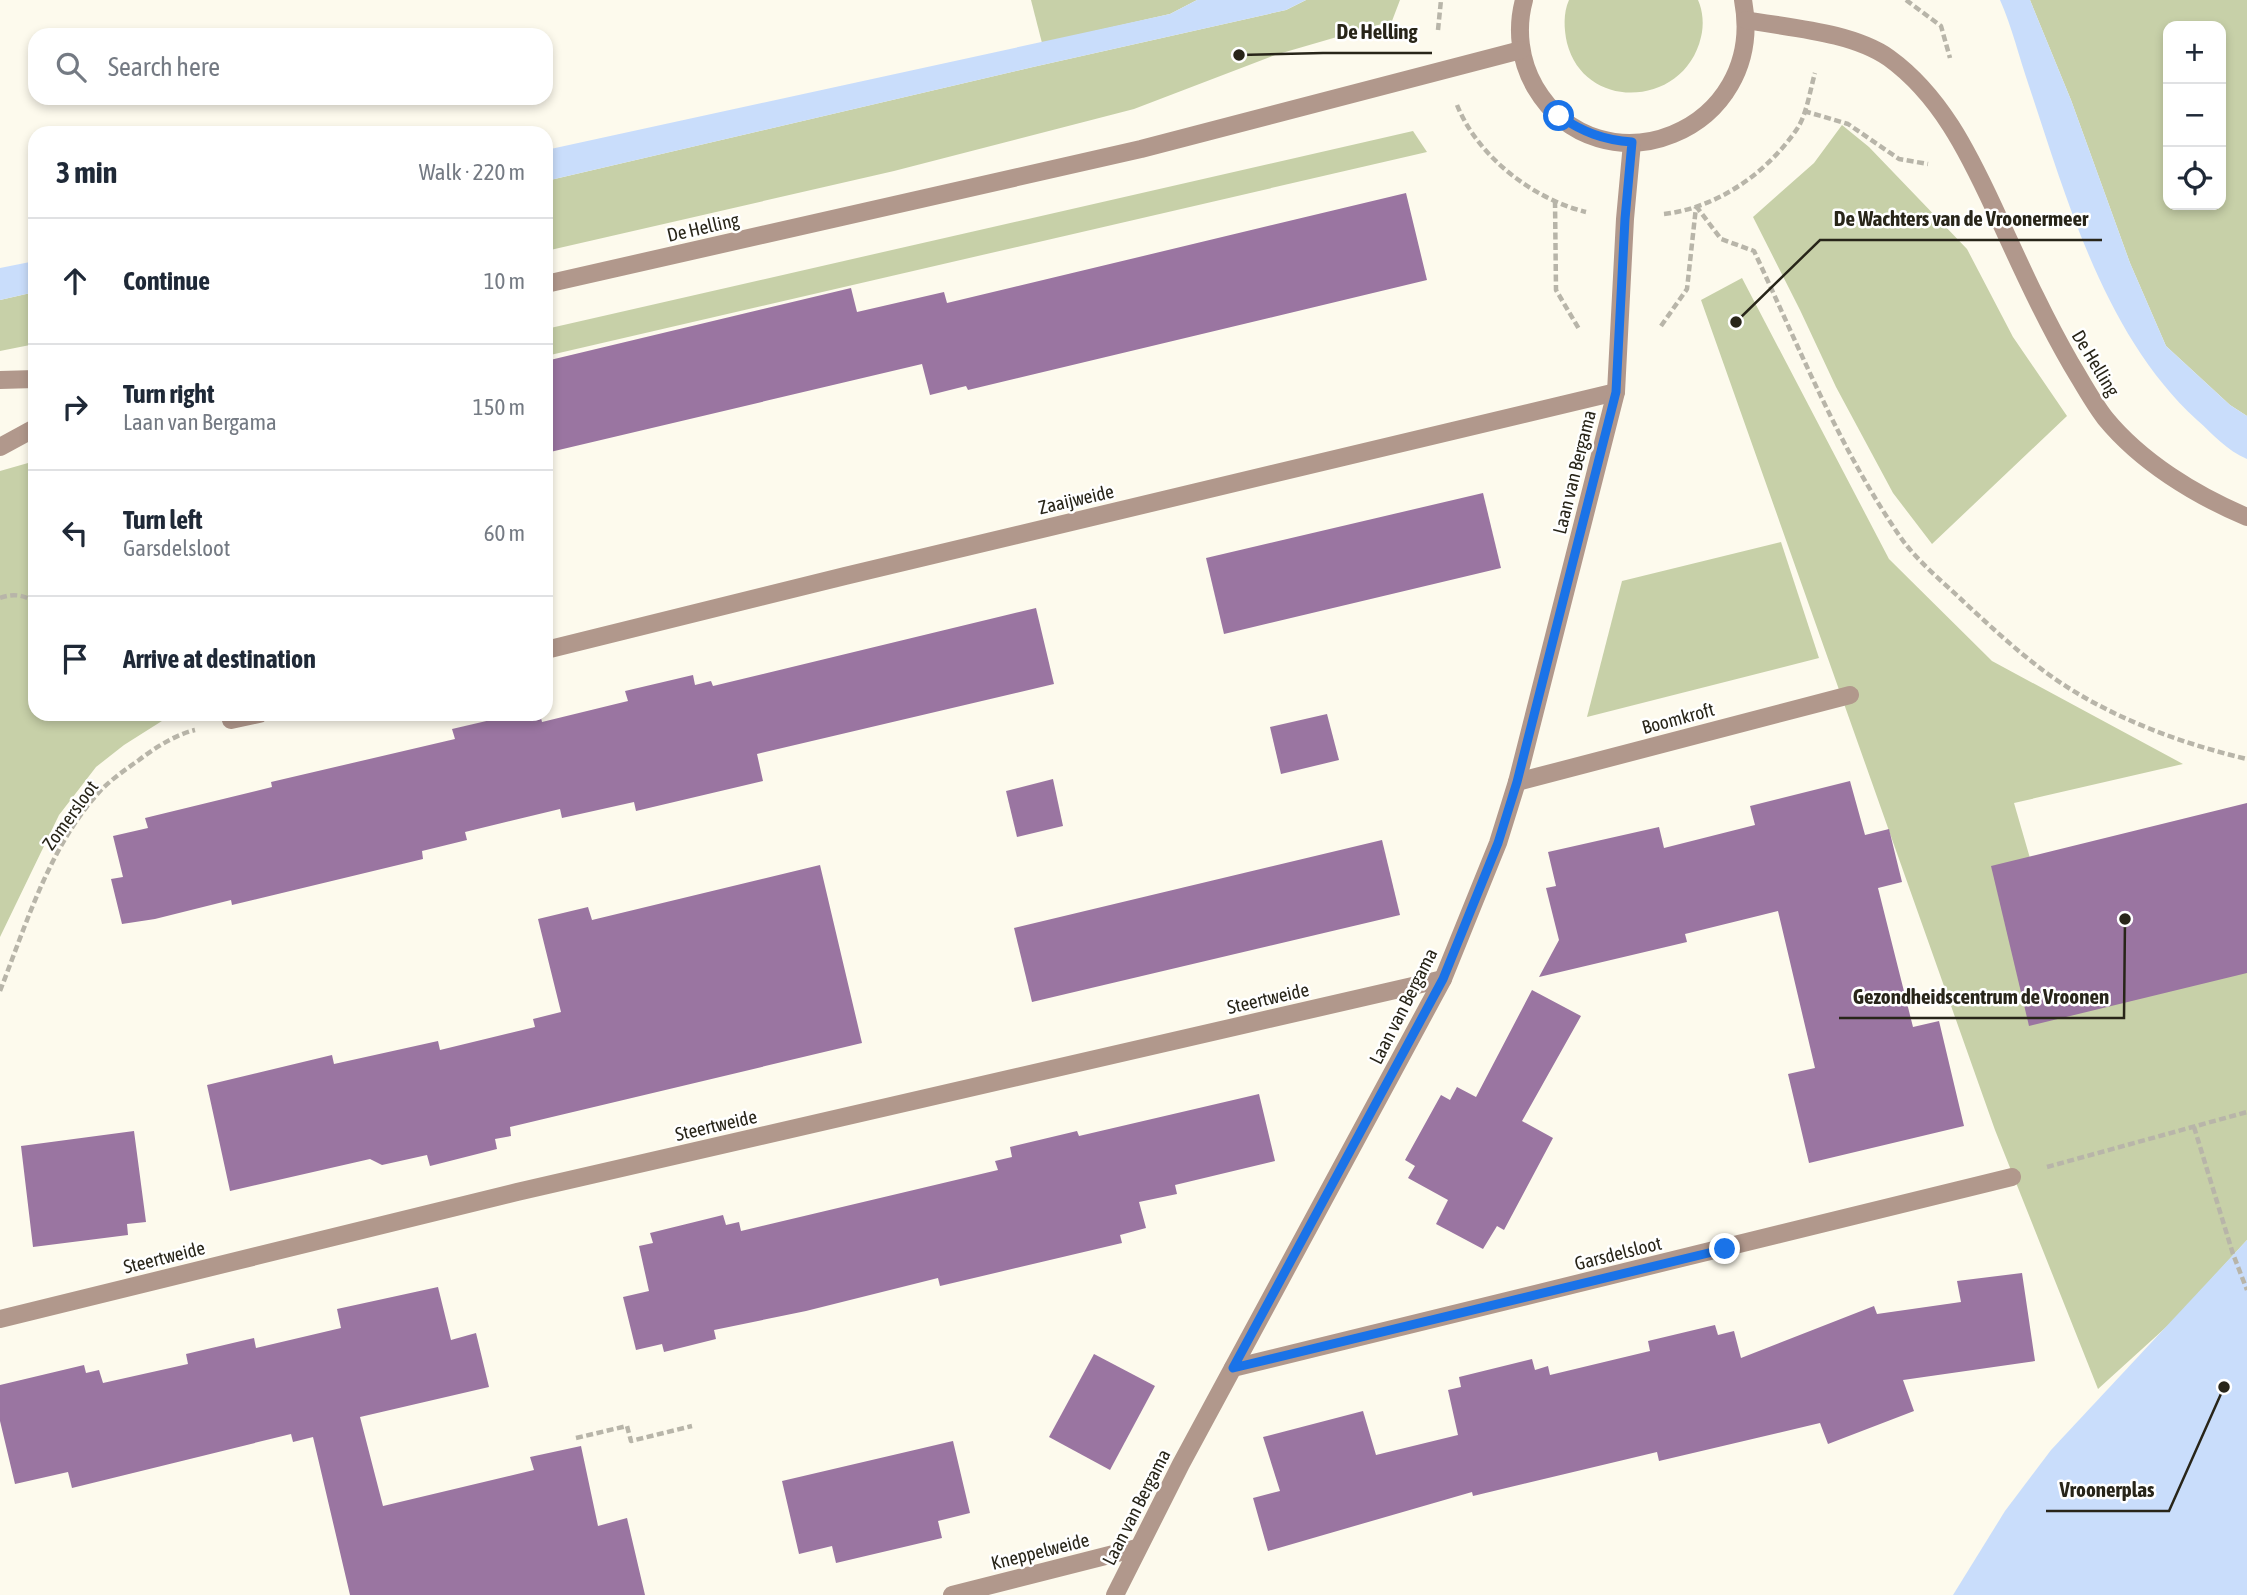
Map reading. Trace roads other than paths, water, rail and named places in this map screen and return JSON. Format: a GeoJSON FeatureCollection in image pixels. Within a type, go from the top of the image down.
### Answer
{"type":"FeatureCollection","features":[{"type":"Feature","properties":{"kind":"street"},"geometry":{"type":"LineString","coordinates":[[1524,0],[1520,15],[1521,50],[1528,75],[1541,97],[1559,116],[1581,131],[1606,140],[1632,142],[1663,139],[1692,127],[1716,106],[1734,81],[1744,51],[1746,20],[1743,0]]}},
{"type":"Feature","properties":{"kind":"street","name":"De Helling"},"geometry":{"type":"LineString","coordinates":[[1746,20],[1870,47],[1918,82],[1947,119],[1977,171],[2054,335],[2106,418],[2157,465],[2197,493],[2247,517]]}},
{"type":"Feature","properties":{"kind":"street","name":"De Helling"},"geometry":{"type":"LineString","coordinates":[[553,282],[1141,149],[1521,50]]}},
{"type":"Feature","properties":{"kind":"street","name":"Laan van Bergama"},"geometry":{"type":"LineString","coordinates":[[1115,1595],[1137,1548],[1443,979],[1498,843],[1517,782],[1616,392],[1632,142]]}},
{"type":"Feature","properties":{"kind":"street"},"geometry":{"type":"LineString","coordinates":[[0,380],[28,379]]}},
{"type":"Feature","properties":{"kind":"street","name":"Zaaijweide"},"geometry":{"type":"LineString","coordinates":[[553,648],[859,572],[1616,392]]}},
{"type":"Feature","properties":{"kind":"street"},"geometry":{"type":"LineString","coordinates":[[0,447],[28,432]]}},
{"type":"Feature","properties":{"kind":"street","name":"Boomkroft"},"geometry":{"type":"LineString","coordinates":[[1517,782],[1850,695]]}},
{"type":"Feature","properties":{"kind":"street","name":"Steertweide"},"geometry":{"type":"LineString","coordinates":[[0,1319],[517,1192],[1443,979]]}},
{"type":"Feature","properties":{"kind":"street","name":"Garsdelsloot"},"geometry":{"type":"LineString","coordinates":[[1233,1368],[2012,1177]]}},
{"type":"Feature","properties":{"kind":"street","name":"Kneppelweide"},"geometry":{"type":"LineString","coordinates":[[952,1595],[1137,1548]]}},
{"type":"Feature","properties":{"kind":"water"},"geometry":{"type":"Polygon","coordinates":[[[1197,0],[1306,0],[1286,10],[553,179],[553,148],[1170,14],[1197,0]]]}},
{"type":"Feature","properties":{"kind":"water"},"geometry":{"type":"Polygon","coordinates":[[[2000,0],[2030,0],[2071,100],[2130,263],[2166,346],[2230,405],[2247,416],[2247,459],[2220,442],[2165,386],[2137,348],[2113,307],[2058,174],[2000,0]]]}},
{"type":"Feature","properties":{"kind":"water"},"geometry":{"type":"Polygon","coordinates":[[[28,262],[28,294],[0,300],[0,268],[28,262]]]}},
{"type":"Feature","properties":{"kind":"water"},"geometry":{"type":"Polygon","coordinates":[[[2247,1240],[2247,1595],[1953,1595],[2005,1511],[2051,1450],[2247,1240]]]}},
{"type":"Feature","properties":{"kind":"place","name":"De Helling"},"geometry":{"type":"Point","coordinates":[1239,55]}},
{"type":"Feature","properties":{"kind":"place","name":"De Wachters van de Vroonermeer"},"geometry":{"type":"Point","coordinates":[1736,322]}},
{"type":"Feature","properties":{"kind":"place","name":"Gezondheidscentrum de Vroonen"},"geometry":{"type":"Point","coordinates":[2125,919]}},
{"type":"Feature","properties":{"kind":"place","name":"Vroonerplas"},"geometry":{"type":"Point","coordinates":[2224,1387]}}]}
